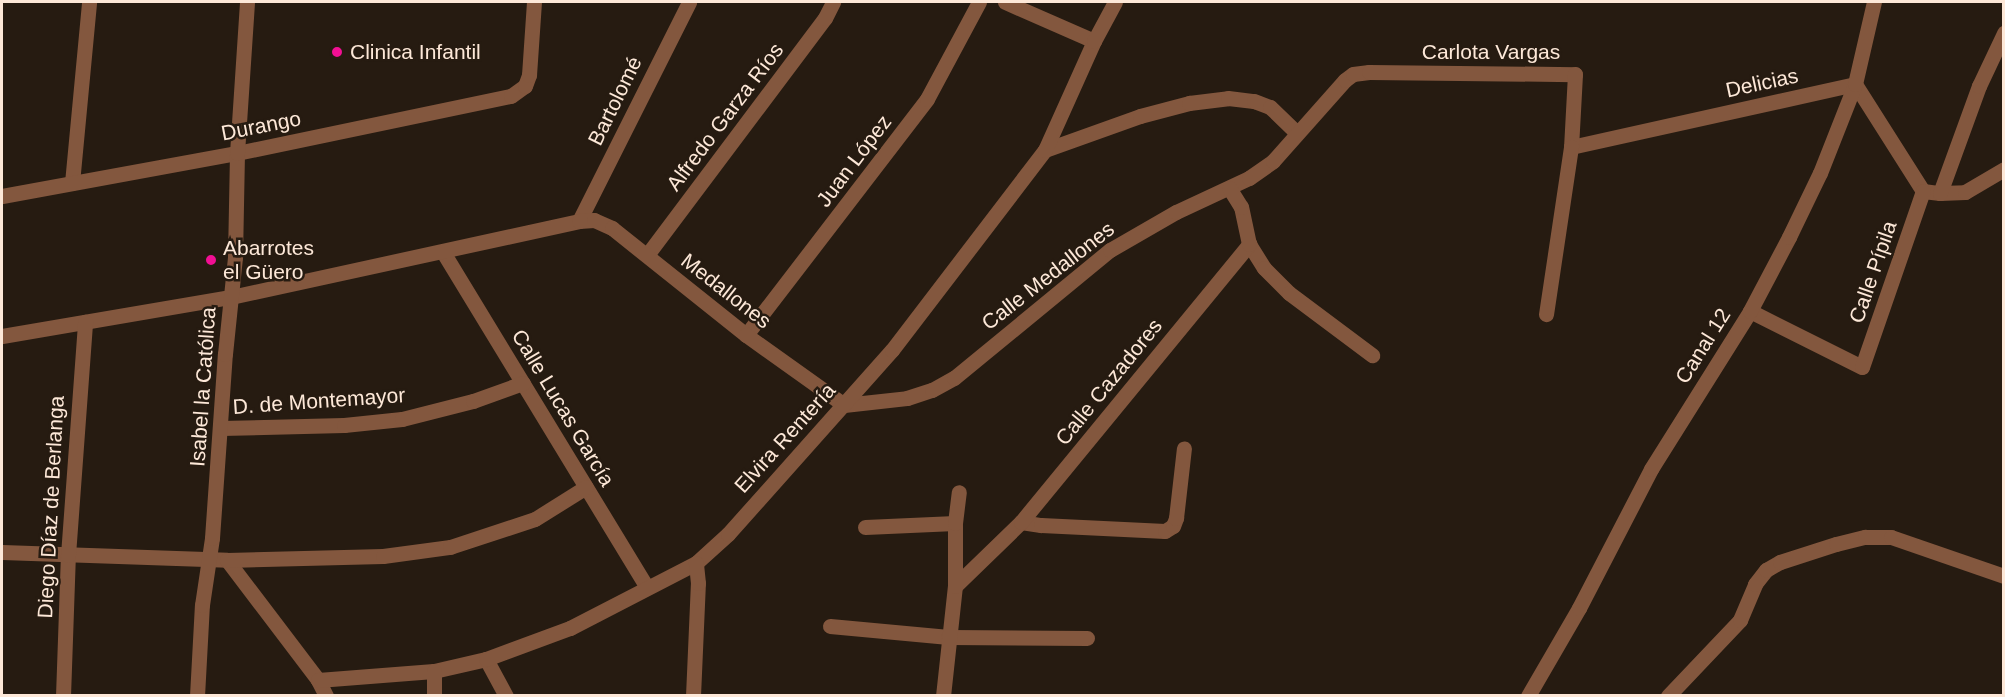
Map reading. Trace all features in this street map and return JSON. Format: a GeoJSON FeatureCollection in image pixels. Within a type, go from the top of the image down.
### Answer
{"type":"FeatureCollection","features":[{"type":"Feature","properties":{"kind":"street"},"geometry":{"type":"LineString","coordinates":[[72,183],[89,2]]}},
{"type":"Feature","properties":{"kind":"street","name":"Isabel la Católica"},"geometry":{"type":"LineString","coordinates":[[197,696],[202,605],[209,560],[235,257],[237,153],[247,2]]}},
{"type":"Feature","properties":{"kind":"street","name":"Durango"},"geometry":{"type":"LineString","coordinates":[[2,196],[237,153],[511,96],[525,86],[529,75],[534,2]]}},
{"type":"Feature","properties":{"kind":"street","name":"Bartolomé"},"geometry":{"type":"LineString","coordinates":[[579,221],[689,2]]}},
{"type":"Feature","properties":{"kind":"street","name":"Alfredo Garza Ríos"},"geometry":{"type":"LineString","coordinates":[[647,255],[825,18],[833,2]]}},
{"type":"Feature","properties":{"kind":"street","name":"Juan López"},"geometry":{"type":"LineString","coordinates":[[746,335],[927,99],[979,2]]}},
{"type":"Feature","properties":{"kind":"street"},"geometry":{"type":"LineString","coordinates":[[1005,2],[1094,41]]}},
{"type":"Feature","properties":{"kind":"street","name":"Elvira Rentería"},"geometry":{"type":"LineString","coordinates":[[318,680],[434,671],[486,658],[570,628],[696,563],[728,534],[892,350],[1045,150],[1094,41],[1115,2]]}},
{"type":"Feature","properties":{"kind":"street","name":"Canal 12"},"geometry":{"type":"LineString","coordinates":[[1528,696],[1579,608],[1651,469],[1750,311],[1820,173],[1855,84],[1874,2]]}},
{"type":"Feature","properties":{"kind":"street"},"geometry":{"type":"LineString","coordinates":[[1940,193],[1978,86],[2004,33]]}},
{"type":"Feature","properties":{"kind":"street","name":"Carlota Vargas"},"geometry":{"type":"LineString","coordinates":[[1296,132],[1353,74],[1575,74],[1571,147],[1546,314]]}},
{"type":"Feature","properties":{"kind":"street"},"geometry":{"type":"LineString","coordinates":[[1855,84],[1923,190],[1940,193],[1965,192],[2003,168]]}},
{"type":"Feature","properties":{"kind":"street","name":"Delicias"},"geometry":{"type":"LineString","coordinates":[[1571,147],[1855,84]]}},
{"type":"Feature","properties":{"kind":"street"},"geometry":{"type":"LineString","coordinates":[[1045,150],[1140,116],[1189,103],[1228,98],[1254,101],[1270,107],[1296,132]]}},
{"type":"Feature","properties":{"kind":"street","name":"Calle Medallones"},"geometry":{"type":"LineString","coordinates":[[844,405],[907,398],[932,390],[954,378],[1110,250],[1176,212],[1229,188],[1273,161],[1296,132]]}},
{"type":"Feature","properties":{"kind":"street"},"geometry":{"type":"LineString","coordinates":[[1229,188],[1240,207],[1249,244],[1264,268],[1289,293],[1372,355]]}},
{"type":"Feature","properties":{"kind":"street","name":"Calle Pípila"},"geometry":{"type":"LineString","coordinates":[[1750,311],[1862,367],[1923,190]]}},
{"type":"Feature","properties":{"kind":"street"},"geometry":{"type":"LineString","coordinates":[[2,336],[231,297],[579,221]]}},
{"type":"Feature","properties":{"kind":"street","name":"Medallones"},"geometry":{"type":"LineString","coordinates":[[579,221],[602,222],[647,255],[746,335],[844,405]]}},
{"type":"Feature","properties":{"kind":"street","name":"Calle Cazadores"},"geometry":{"type":"LineString","coordinates":[[955,585],[1021,522],[1249,244]]}},
{"type":"Feature","properties":{"kind":"street","name":"Calle Lucas García"},"geometry":{"type":"LineString","coordinates":[[443,252],[647,587]]}},
{"type":"Feature","properties":{"kind":"street","name":"Diego Díaz de Berlanga"},"geometry":{"type":"LineString","coordinates":[[63,696],[68,555],[85,322]]}},
{"type":"Feature","properties":{"kind":"street","name":"D. de Montemayor"},"geometry":{"type":"LineString","coordinates":[[220,428],[344,425],[402,419],[463,404],[523,383]]}},
{"type":"Feature","properties":{"kind":"street"},"geometry":{"type":"LineString","coordinates":[[1021,522],[1165,531],[1173,526],[1176,518],[1185,448]]}},
{"type":"Feature","properties":{"kind":"street"},"geometry":{"type":"LineString","coordinates":[[2,552],[209,560],[383,556],[450,547],[535,519],[586,487]]}},
{"type":"Feature","properties":{"kind":"street"},"geometry":{"type":"LineString","coordinates":[[943,696],[955,585],[955,523],[959,492]]}},
{"type":"Feature","properties":{"kind":"street"},"geometry":{"type":"LineString","coordinates":[[865,527],[955,523]]}},
{"type":"Feature","properties":{"kind":"street"},"geometry":{"type":"LineString","coordinates":[[1668,696],[1740,620],[1755,584],[1766,570],[1780,562],[1865,537],[1891,537],[2004,576]]}},
{"type":"Feature","properties":{"kind":"street"},"geometry":{"type":"LineString","coordinates":[[227,560],[318,680],[326,696]]}},
{"type":"Feature","properties":{"kind":"street"},"geometry":{"type":"LineString","coordinates":[[693,696],[698,583],[696,563]]}},
{"type":"Feature","properties":{"kind":"street"},"geometry":{"type":"LineString","coordinates":[[830,626],[948,637],[1087,638]]}},
{"type":"Feature","properties":{"kind":"street"},"geometry":{"type":"LineString","coordinates":[[486,658],[506,696]]}},
{"type":"Feature","properties":{"kind":"street"},"geometry":{"type":"LineString","coordinates":[[434,671],[434,696]]}},
{"type":"Feature","properties":{"kind":"place","name":"Clinica Infantil"},"geometry":{"type":"Point","coordinates":[337,52]}},
{"type":"Feature","properties":{"kind":"place","name":"Abarrotes el Güero"},"geometry":{"type":"Point","coordinates":[211,260]}}]}
